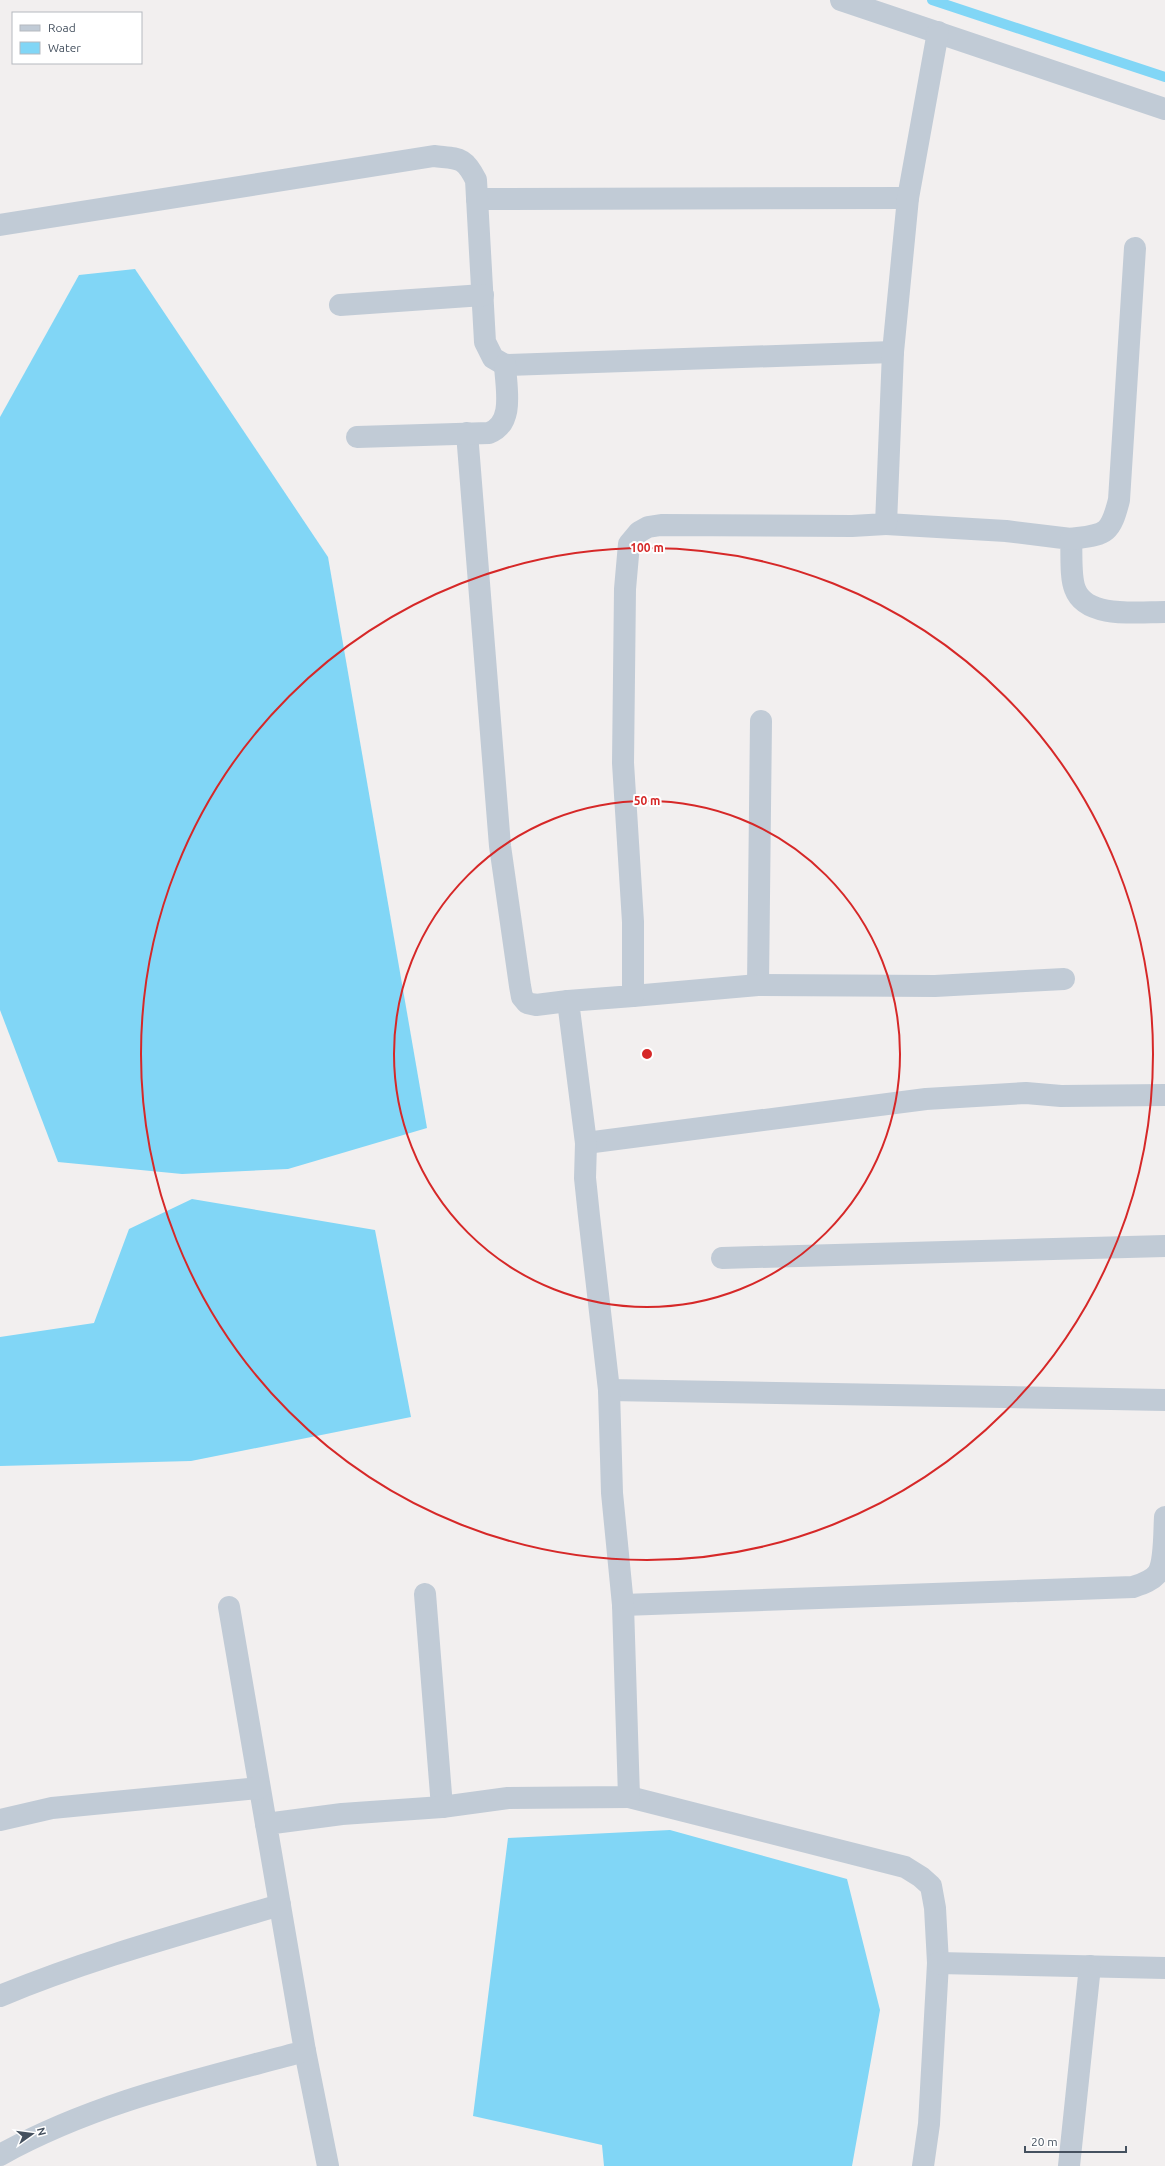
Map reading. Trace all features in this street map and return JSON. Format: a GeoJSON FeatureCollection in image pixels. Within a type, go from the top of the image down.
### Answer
{"type":"FeatureCollection","features":[{"type":"Feature","properties":{"kind":"street"},"geometry":{"type":"LineString","coordinates":[[841,0],[1165,109]]}},
{"type":"Feature","properties":{"kind":"street"},"geometry":{"type":"LineString","coordinates":[[886,524],[893,352],[908,198],[938,32]]}},
{"type":"Feature","properties":{"kind":"street"},"geometry":{"type":"LineString","coordinates":[[0,225],[434,156],[458,158],[468,165],[476,180],[485,342],[493,358],[505,365],[893,352]]}},
{"type":"Feature","properties":{"kind":"street"},"geometry":{"type":"LineString","coordinates":[[477,199],[908,198]]}},
{"type":"Feature","properties":{"kind":"street"},"geometry":{"type":"LineString","coordinates":[[633,996],[633,922],[623,763],[625,589],[630,544],[639,532],[648,527],[661,525],[852,526],[886,524],[1006,531],[1071,539],[1101,534],[1109,529],[1119,500],[1135,248]]}},
{"type":"Feature","properties":{"kind":"street"},"geometry":{"type":"LineString","coordinates":[[340,306],[483,295]]}},
{"type":"Feature","properties":{"kind":"street"},"geometry":{"type":"LineString","coordinates":[[357,437],[489,433],[498,430],[507,413],[505,365]]}},
{"type":"Feature","properties":{"kind":"street"},"geometry":{"type":"LineString","coordinates":[[467,433],[500,846],[520,986],[522,997],[528,1003],[536,1005],[758,985],[935,986],[1064,979]]}},
{"type":"Feature","properties":{"kind":"street"},"geometry":{"type":"LineString","coordinates":[[1071,539],[1074,588],[1080,598],[1090,607],[1110,611],[1165,612]]}},
{"type":"Feature","properties":{"kind":"street"},"geometry":{"type":"LineString","coordinates":[[758,985],[762,721]]}},
{"type":"Feature","properties":{"kind":"street"},"geometry":{"type":"LineString","coordinates":[[568,1001],[586,1143],[587,1201],[610,1390],[612,1493],[623,1606],[629,1797]]}},
{"type":"Feature","properties":{"kind":"street"},"geometry":{"type":"LineString","coordinates":[[586,1143],[926,1099],[1026,1093],[1061,1096],[1165,1095]]}},
{"type":"Feature","properties":{"kind":"street"},"geometry":{"type":"LineString","coordinates":[[722,1258],[1165,1246]]}},
{"type":"Feature","properties":{"kind":"street"},"geometry":{"type":"LineString","coordinates":[[610,1390],[1165,1400]]}},
{"type":"Feature","properties":{"kind":"street"},"geometry":{"type":"LineString","coordinates":[[623,1606],[1133,1588],[1149,1581],[1159,1573],[1163,1559],[1165,1517]]}},
{"type":"Feature","properties":{"kind":"street"},"geometry":{"type":"LineString","coordinates":[[425,1594],[442,1807]]}},
{"type":"Feature","properties":{"kind":"street"},"geometry":{"type":"LineString","coordinates":[[229,1607],[305,2051],[328,2166]]}},
{"type":"Feature","properties":{"kind":"street"},"geometry":{"type":"LineString","coordinates":[[0,1820],[52,1808],[259,1788]]}},
{"type":"Feature","properties":{"kind":"street"},"geometry":{"type":"LineString","coordinates":[[266,1824],[342,1814],[442,1807],[508,1798],[629,1797],[905,1867],[921,1877],[931,1886],[935,1908],[938,1963],[929,2124],[923,2166]]}},
{"type":"Feature","properties":{"kind":"street"},"geometry":{"type":"LineString","coordinates":[[0,1996],[47,1976],[104,1956],[280,1905]]}},
{"type":"Feature","properties":{"kind":"street"},"geometry":{"type":"LineString","coordinates":[[938,1963],[1165,1968]]}},
{"type":"Feature","properties":{"kind":"street"},"geometry":{"type":"LineString","coordinates":[[1069,2166],[1090,1966]]}},
{"type":"Feature","properties":{"kind":"street"},"geometry":{"type":"LineString","coordinates":[[0,2155],[79,2116],[128,2099],[165,2087],[305,2051]]}},
{"type":"Feature","properties":{"kind":"water"},"geometry":{"type":"Polygon","coordinates":[[[135,269],[328,557],[427,1128],[288,1169],[182,1174],[58,1162],[0,1010],[0,417],[79,275],[135,269]]]}},
{"type":"Feature","properties":{"kind":"water"},"geometry":{"type":"Polygon","coordinates":[[[192,1199],[375,1230],[411,1417],[191,1461],[0,1466],[0,1337],[94,1323],[129,1229],[192,1199]]]}},
{"type":"Feature","properties":{"kind":"water"},"geometry":{"type":"Polygon","coordinates":[[[670,1830],[847,1879],[880,2010],[852,2166],[604,2166],[602,2145],[473,2116],[508,1838],[670,1830]]]}},
{"type":"Feature","properties":{"kind":"waterway"},"geometry":{"type":"LineString","coordinates":[[932,0],[1165,77]]}}]}
